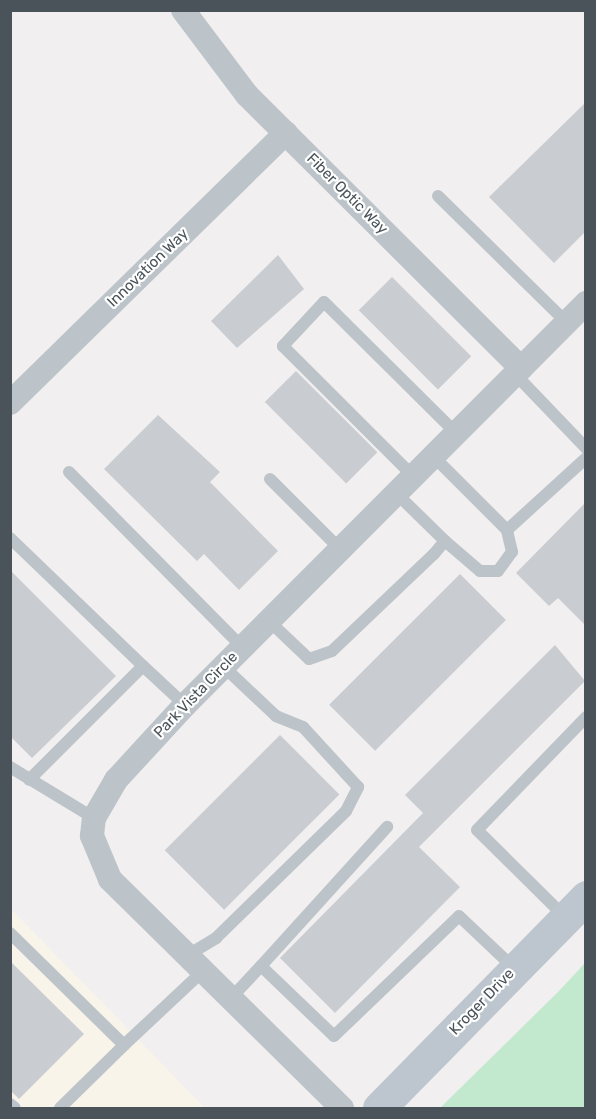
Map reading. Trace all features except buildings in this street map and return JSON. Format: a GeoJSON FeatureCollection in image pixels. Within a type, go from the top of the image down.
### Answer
{"type":"FeatureCollection","features":[{"type":"Feature","properties":{"kind":"main road","name":"Kroger Drive"},"geometry":{"type":"LineString","coordinates":[[379,1108],[575,907]]}},
{"type":"Feature","properties":{"kind":"street","name":"Fiber Optic Way"},"geometry":{"type":"LineString","coordinates":[[183,10],[247,95],[518,371]]}},
{"type":"Feature","properties":{"kind":"street","name":"Innovation Way"},"geometry":{"type":"LineString","coordinates":[[10,403],[286,133]]}},
{"type":"Feature","properties":{"kind":"street","name":"Park Vista Circle"},"geometry":{"type":"LineString","coordinates":[[94,818],[116,780],[185,705],[585,303]]}},
{"type":"Feature","properties":{"kind":"street"},"geometry":{"type":"LineString","coordinates":[[94,818],[92,836],[110,879],[342,1108]]}},
{"type":"Feature","properties":{"kind":"lane"},"geometry":{"type":"LineString","coordinates":[[438,195],[566,322]]}},
{"type":"Feature","properties":{"kind":"lane"},"geometry":{"type":"LineString","coordinates":[[414,476],[283,346],[324,302],[456,433]]}},
{"type":"Feature","properties":{"kind":"lane"},"geometry":{"type":"LineString","coordinates":[[518,371],[585,448]]}},
{"type":"Feature","properties":{"kind":"lane"},"geometry":{"type":"LineString","coordinates":[[396,493],[480,571],[498,571],[512,552],[507,530],[433,456]]}},
{"type":"Feature","properties":{"kind":"lane"},"geometry":{"type":"LineString","coordinates":[[507,530],[585,458]]}},
{"type":"Feature","properties":{"kind":"lane"},"geometry":{"type":"LineString","coordinates":[[69,472],[242,647]]}},
{"type":"Feature","properties":{"kind":"lane"},"geometry":{"type":"LineString","coordinates":[[270,479],[340,549]]}},
{"type":"Feature","properties":{"kind":"lane"},"geometry":{"type":"LineString","coordinates":[[10,538],[185,705]]}},
{"type":"Feature","properties":{"kind":"lane"},"geometry":{"type":"LineString","coordinates":[[269,621],[309,659],[332,651],[446,541]]}},
{"type":"Feature","properties":{"kind":"lane"},"geometry":{"type":"LineString","coordinates":[[29,780],[143,666]]}},
{"type":"Feature","properties":{"kind":"lane"},"geometry":{"type":"LineString","coordinates":[[60,1108],[124,1045],[216,938],[346,811],[358,787],[303,727],[276,716],[223,666]]}},
{"type":"Feature","properties":{"kind":"lane"},"geometry":{"type":"LineString","coordinates":[[575,907],[477,830],[585,717]]}},
{"type":"Feature","properties":{"kind":"lane"},"geometry":{"type":"LineString","coordinates":[[10,767],[94,818]]}},
{"type":"Feature","properties":{"kind":"lane"},"geometry":{"type":"LineString","coordinates":[[231,998],[387,827]]}},
{"type":"Feature","properties":{"kind":"lane"},"geometry":{"type":"LineString","coordinates":[[261,966],[334,1036],[459,916],[515,969]]}},
{"type":"Feature","properties":{"kind":"lane"},"geometry":{"type":"LineString","coordinates":[[10,933],[124,1045]]}},
{"type":"Feature","properties":{"kind":"lane"},"geometry":{"type":"LineString","coordinates":[[10,1104],[15,1108]]}},
{"type":"Feature","properties":{"kind":"shaded area"},"geometry":{"type":"Polygon","coordinates":[[[11,909],[205,1108],[11,1108],[11,909]]]}},
{"type":"Feature","properties":{"kind":"green space"},"geometry":{"type":"Polygon","coordinates":[[[585,963],[585,1108],[440,1108],[559,991],[585,963]]]}}]}
